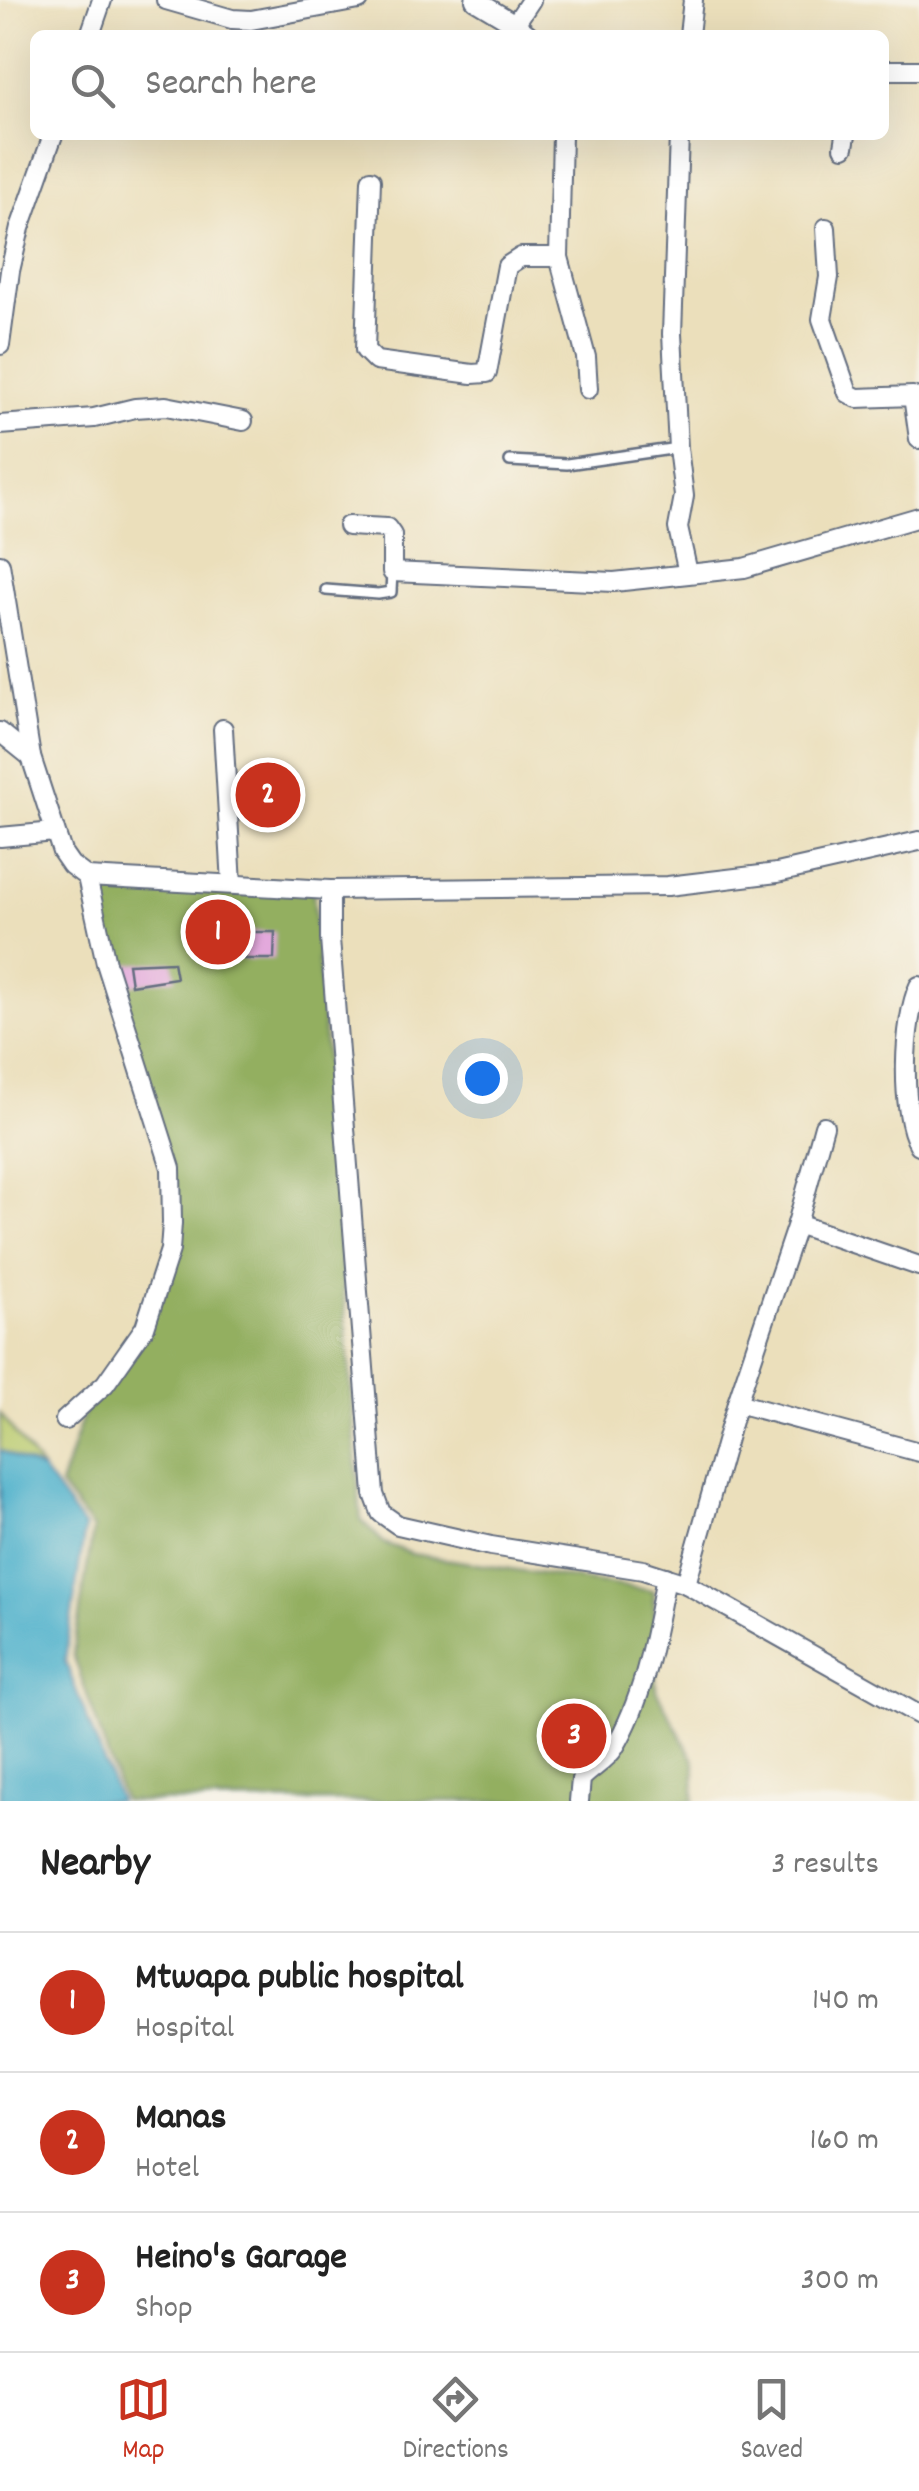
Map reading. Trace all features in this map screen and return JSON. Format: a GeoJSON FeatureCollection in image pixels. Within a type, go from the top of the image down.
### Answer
{"type":"FeatureCollection","features":[{"type":"Feature","properties":{"kind":"street"},"geometry":{"type":"LineString","coordinates":[[92,30],[102,0]]}},
{"type":"Feature","properties":{"kind":"street"},"geometry":{"type":"LineString","coordinates":[[166,0],[232,19],[250,20],[359,0]]}},
{"type":"Feature","properties":{"kind":"street"},"geometry":{"type":"LineString","coordinates":[[476,0],[522,30],[531,0]]}},
{"type":"Feature","properties":{"kind":"street"},"geometry":{"type":"LineString","coordinates":[[690,30],[693,0]]}},
{"type":"Feature","properties":{"kind":"street"},"geometry":{"type":"LineString","coordinates":[[889,70],[919,70]]}},
{"type":"Feature","properties":{"kind":"street"},"geometry":{"type":"LineString","coordinates":[[0,345],[5,270],[51,140]]}},
{"type":"Feature","properties":{"kind":"street"},"geometry":{"type":"LineString","coordinates":[[562,140],[559,257],[583,344],[588,389]]}},
{"type":"Feature","properties":{"kind":"street"},"geometry":{"type":"LineString","coordinates":[[679,140],[672,334],[684,496],[678,528],[688,574]]}},
{"type":"Feature","properties":{"kind":"street"},"geometry":{"type":"LineString","coordinates":[[371,180],[365,350],[376,361],[487,373],[507,266],[521,258],[559,257]]}},
{"type":"Feature","properties":{"kind":"street"},"geometry":{"type":"LineString","coordinates":[[826,228],[829,277],[822,319],[848,393],[857,398],[916,396],[919,439]]}},
{"type":"Feature","properties":{"kind":"street"},"geometry":{"type":"LineString","coordinates":[[0,425],[94,418],[135,408],[166,406],[242,421]]}},
{"type":"Feature","properties":{"kind":"street"},"geometry":{"type":"LineString","coordinates":[[348,526],[388,528],[392,535],[392,572],[614,582],[744,568],[919,517]]}},
{"type":"Feature","properties":{"kind":"street"},"geometry":{"type":"LineString","coordinates":[[0,564],[30,757],[54,832],[71,864],[87,877],[330,890],[668,886],[777,873],[919,842]]}},
{"type":"Feature","properties":{"kind":"street"},"geometry":{"type":"LineString","coordinates":[[223,728],[232,884]]}},
{"type":"Feature","properties":{"kind":"street"},"geometry":{"type":"LineString","coordinates":[[0,732],[30,757]]}},
{"type":"Feature","properties":{"kind":"street"},"geometry":{"type":"LineString","coordinates":[[0,837],[54,832]]}},
{"type":"Feature","properties":{"kind":"street"},"geometry":{"type":"LineString","coordinates":[[66,1420],[105,1384],[145,1328],[170,1250],[172,1224],[171,1168],[106,964],[87,877]]}},
{"type":"Feature","properties":{"kind":"street"},"geometry":{"type":"LineString","coordinates":[[330,890],[357,1302],[377,1504],[388,1520],[491,1546],[642,1570],[686,1584],[919,1714]]}},
{"type":"Feature","properties":{"kind":"street"},"geometry":{"type":"LineString","coordinates":[[919,986],[907,1018],[906,1048],[910,1108],[919,1144]]}},
{"type":"Feature","properties":{"kind":"street"},"geometry":{"type":"LineString","coordinates":[[686,1584],[736,1403],[797,1224],[824,1126]]}},
{"type":"Feature","properties":{"kind":"street"},"geometry":{"type":"LineString","coordinates":[[797,1224],[919,1266]]}},
{"type":"Feature","properties":{"kind":"street"},"geometry":{"type":"LineString","coordinates":[[736,1403],[919,1452]]}},
{"type":"Feature","properties":{"kind":"street"},"geometry":{"type":"LineString","coordinates":[[579,1801],[581,1779],[613,1750],[631,1714],[654,1640],[666,1577]]}},
{"type":"Feature","properties":{"kind":"lane"},"geometry":{"type":"LineString","coordinates":[[510,461],[567,464],[678,448]]}},
{"type":"Feature","properties":{"kind":"lane"},"geometry":{"type":"LineString","coordinates":[[326,590],[391,592],[392,572]]}},
{"type":"Feature","properties":{"kind":"green space"},"geometry":{"type":"Polygon","coordinates":[[[91,885],[313,888],[361,1520],[384,1543],[412,1554],[654,1591],[656,1690],[695,1762],[694,1801],[123,1801],[73,1654],[93,1529],[60,1486],[84,1412],[129,1360],[178,1218],[91,885]]]}},
{"type":"Feature","properties":{"kind":"green space"},"geometry":{"type":"Polygon","coordinates":[[[0,1413],[42,1470],[0,1450],[0,1413]]]}},
{"type":"Feature","properties":{"kind":"water"},"geometry":{"type":"Polygon","coordinates":[[[0,1450],[42,1470],[85,1528],[65,1661],[119,1801],[0,1801],[0,1450]]]}},
{"type":"Feature","properties":{"kind":"building"},"geometry":{"type":"Polygon","coordinates":[[[244,932],[275,932],[274,959],[243,959],[244,932]]]}},
{"type":"Feature","properties":{"kind":"building"},"geometry":{"type":"Polygon","coordinates":[[[173,962],[176,978],[131,985],[128,964],[173,962]]]}},
{"type":"Feature","properties":{"kind":"place","name":"Manas"},"geometry":{"type":"Point","coordinates":[268,795]}},
{"type":"Feature","properties":{"kind":"place","name":"Mtwapa public hospital"},"geometry":{"type":"Point","coordinates":[218,932]}},
{"type":"Feature","properties":{"kind":"place","name":"Heino's Garage"},"geometry":{"type":"Point","coordinates":[574,1736]}}]}
